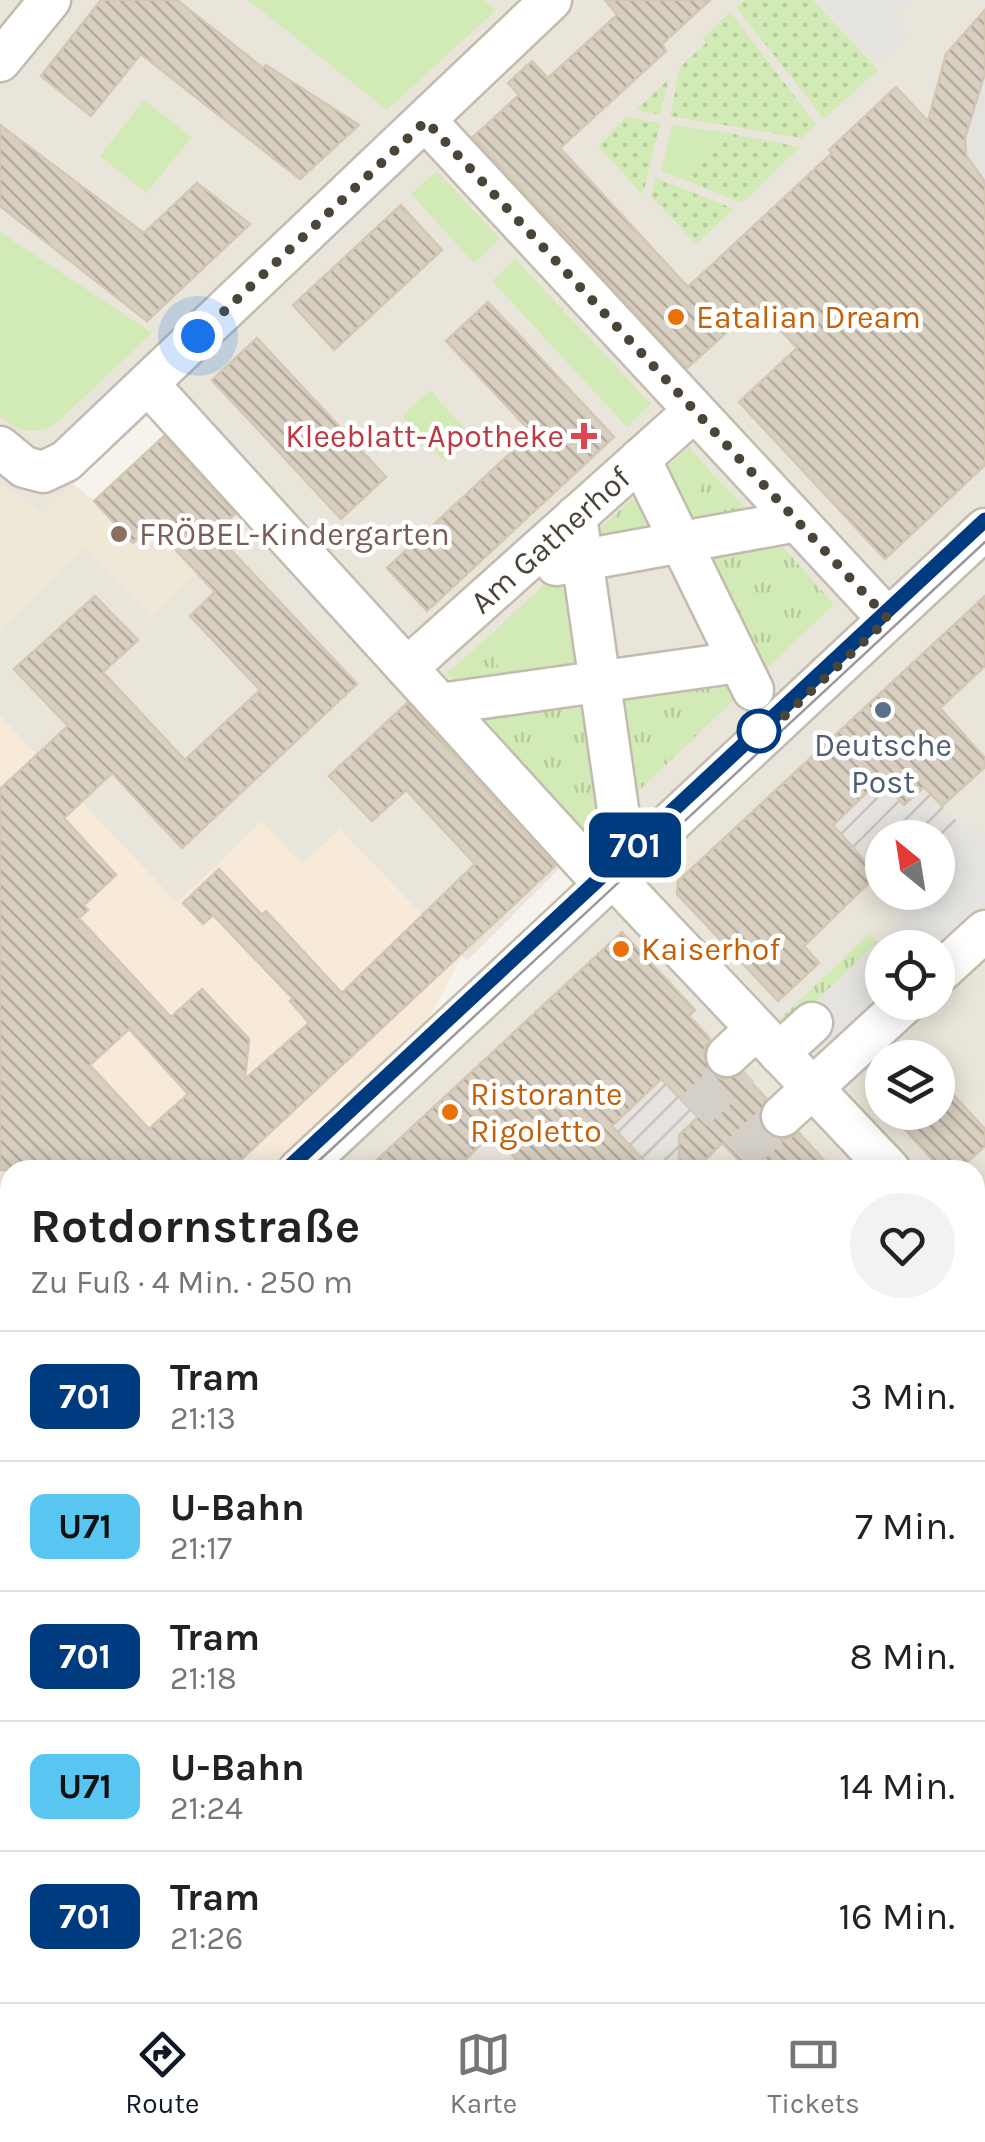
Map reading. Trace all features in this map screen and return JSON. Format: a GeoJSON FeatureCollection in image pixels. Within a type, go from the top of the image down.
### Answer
{"type":"FeatureCollection","features":[{"type":"Feature","properties":{"kind":"street"},"geometry":{"type":"LineString","coordinates":[[0,61],[50,0]]}},
{"type":"Feature","properties":{"kind":"street"},"geometry":{"type":"LineString","coordinates":[[0,447],[24,467],[43,472],[66,461],[550,0]]}},
{"type":"Feature","properties":{"kind":"street"},"geometry":{"type":"LineString","coordinates":[[426,121],[888,619]]}},
{"type":"Feature","properties":{"kind":"street"},"geometry":{"type":"LineString","coordinates":[[148,384],[440,704],[602,874],[754,1049],[812,1088],[880,1160]]}},
{"type":"Feature","properties":{"kind":"street","name":"Am Gatherhof"},"geometry":{"type":"LineString","coordinates":[[407,668],[694,410]]}},
{"type":"Feature","properties":{"kind":"street"},"geometry":{"type":"LineString","coordinates":[[440,704],[600,682],[746,676],[640,459]]}},
{"type":"Feature","properties":{"kind":"street"},"geometry":{"type":"LineString","coordinates":[[576,516],[619,816]]}},
{"type":"Feature","properties":{"kind":"street"},"geometry":{"type":"LineString","coordinates":[[513,573],[797,521]]}},
{"type":"Feature","properties":{"kind":"street"},"geometry":{"type":"LineString","coordinates":[[308,1160],[602,874],[985,529]]}},
{"type":"Feature","properties":{"kind":"street"},"geometry":{"type":"LineString","coordinates":[[955,958],[985,931]]}},
{"type":"Feature","properties":{"kind":"street"},"geometry":{"type":"LineString","coordinates":[[782,1116],[886,1020]]}},
{"type":"Feature","properties":{"kind":"street"},"geometry":{"type":"LineString","coordinates":[[754,1049],[812,1023]]}},
{"type":"Feature","properties":{"kind":"shaded area"},"geometry":{"type":"Polygon","coordinates":[[[0,0],[985,0],[985,512],[595,877],[569,859],[467,961],[340,830],[302,864],[177,903],[0,716],[0,632],[85,545],[255,518],[155,409],[41,514],[0,483],[0,0]]]}},
{"type":"Feature","properties":{"kind":"shaded area"},"geometry":{"type":"Polygon","coordinates":[[[817,0],[911,0],[892,17],[909,35],[877,65],[817,0]]]}},
{"type":"Feature","properties":{"kind":"shaded area"},"geometry":{"type":"Polygon","coordinates":[[[985,73],[985,182],[966,155],[965,138],[985,73]]]}},
{"type":"Feature","properties":{"kind":"shaded area","name":"FRÖBEL-Kindergarten"},"geometry":{"type":"Polygon","coordinates":[[[166,434],[250,523],[152,615],[84,546],[0,632],[0,483],[40,514],[73,484],[94,501],[166,434]]]}},
{"type":"Feature","properties":{"kind":"shaded area"},"geometry":{"type":"Polygon","coordinates":[[[985,553],[985,1160],[332,1160],[985,553]]]}},
{"type":"Feature","properties":{"kind":"shaded area"},"geometry":{"type":"Polygon","coordinates":[[[0,716],[177,903],[261,821],[302,864],[340,830],[462,956],[422,1032],[286,1160],[0,1160],[0,716]]]}},
{"type":"Feature","properties":{"kind":"shaded area"},"geometry":{"type":"Polygon","coordinates":[[[881,779],[904,805],[924,787],[964,828],[955,836],[955,820],[865,820],[865,858],[833,825],[881,779]]]}},
{"type":"Feature","properties":{"kind":"shaded area"},"geometry":{"type":"Polygon","coordinates":[[[973,823],[985,835],[985,908],[955,937],[955,930],[890,930],[911,910],[955,910],[955,840],[973,823]]]}},
{"type":"Feature","properties":{"kind":"shaded area"},"geometry":{"type":"Polygon","coordinates":[[[865,954],[865,1020],[837,1050],[802,1014],[865,954]]]}},
{"type":"Feature","properties":{"kind":"shaded area"},"geometry":{"type":"Polygon","coordinates":[[[643,1059],[698,1117],[679,1135],[679,1143],[695,1160],[577,1160],[637,1103],[643,1059]]]}},
{"type":"Feature","properties":{"kind":"green space"},"geometry":{"type":"Polygon","coordinates":[[[248,0],[484,0],[496,10],[387,110],[248,0]]]}},
{"type":"Feature","properties":{"kind":"green space"},"geometry":{"type":"Polygon","coordinates":[[[744,0],[813,0],[878,70],[824,119],[736,7],[744,0]]]}},
{"type":"Feature","properties":{"kind":"green space"},"geometry":{"type":"Polygon","coordinates":[[[730,12],[816,124],[802,138],[670,116],[680,67],[706,43],[702,39],[730,12]]]}},
{"type":"Feature","properties":{"kind":"green space"},"geometry":{"type":"Polygon","coordinates":[[[669,79],[660,115],[636,110],[669,79]]]}},
{"type":"Feature","properties":{"kind":"green space"},"geometry":{"type":"Polygon","coordinates":[[[144,100],[192,137],[146,193],[100,156],[144,100]]]}},
{"type":"Feature","properties":{"kind":"green space"},"geometry":{"type":"Polygon","coordinates":[[[626,117],[660,123],[643,195],[598,146],[626,117]]]}},
{"type":"Feature","properties":{"kind":"green space"},"geometry":{"type":"Polygon","coordinates":[[[672,125],[728,133],[680,178],[661,171],[672,125]]]}},
{"type":"Feature","properties":{"kind":"green space"},"geometry":{"type":"Polygon","coordinates":[[[728,133],[800,147],[742,203],[680,178],[728,133]]]}},
{"type":"Feature","properties":{"kind":"green space"},"geometry":{"type":"Polygon","coordinates":[[[437,171],[500,239],[474,263],[411,194],[437,171]]]}},
{"type":"Feature","properties":{"kind":"green space"},"geometry":{"type":"Polygon","coordinates":[[[656,178],[734,209],[696,244],[651,196],[656,178]]]}},
{"type":"Feature","properties":{"kind":"green space"},"geometry":{"type":"Polygon","coordinates":[[[0,232],[152,333],[53,426],[37,430],[19,428],[0,416],[0,232]]]}},
{"type":"Feature","properties":{"kind":"green space"},"geometry":{"type":"Polygon","coordinates":[[[515,259],[651,404],[627,427],[492,281],[515,259]]]}},
{"type":"Feature","properties":{"kind":"green space"},"geometry":{"type":"Polygon","coordinates":[[[430,390],[472,437],[445,462],[402,416],[430,390]]]}},
{"type":"Feature","properties":{"kind":"green space"},"geometry":{"type":"Polygon","coordinates":[[[689,447],[711,472],[678,521],[658,476],[689,447]]]}},
{"type":"Feature","properties":{"kind":"green space"},"geometry":{"type":"Polygon","coordinates":[[[711,472],[759,522],[678,521],[711,472]]]}},
{"type":"Feature","properties":{"kind":"green space"},"geometry":{"type":"Polygon","coordinates":[[[644,488],[670,539],[590,538],[644,488]]]}},
{"type":"Feature","properties":{"kind":"green space"},"geometry":{"type":"Polygon","coordinates":[[[773,536],[834,604],[757,678],[692,549],[773,536]]]}},
{"type":"Feature","properties":{"kind":"green space"},"geometry":{"type":"Polygon","coordinates":[[[577,571],[583,606],[535,593],[549,579],[577,571]]]}},
{"type":"Feature","properties":{"kind":"green space"},"geometry":{"type":"Polygon","coordinates":[[[535,593],[583,606],[592,678],[500,690],[496,630],[535,593]]]}},
{"type":"Feature","properties":{"kind":"green space"},"geometry":{"type":"Polygon","coordinates":[[[496,630],[500,690],[468,695],[447,673],[496,630]]]}},
{"type":"Feature","properties":{"kind":"green space"},"geometry":{"type":"Polygon","coordinates":[[[735,669],[745,689],[624,805],[610,686],[735,669]]]}},
{"type":"Feature","properties":{"kind":"green space"},"geometry":{"type":"Polygon","coordinates":[[[594,688],[613,814],[582,845],[451,708],[594,688]]]}},
{"type":"Feature","properties":{"kind":"green space"},"geometry":{"type":"Polygon","coordinates":[[[865,938],[865,954],[789,1027],[780,1019],[865,938]]]}},
{"type":"Feature","properties":{"kind":"building"},"geometry":{"type":"Polygon","coordinates":[[[101,0],[177,0],[263,68],[266,65],[359,125],[300,179],[141,54],[91,116],[41,76],[101,0]]]}},
{"type":"Feature","properties":{"kind":"building"},"geometry":{"type":"Polygon","coordinates":[[[605,0],[710,0],[662,44],[666,51],[560,148],[688,287],[832,153],[829,150],[896,87],[928,121],[946,54],[985,10],[985,73],[965,138],[966,155],[985,182],[985,465],[885,559],[739,402],[797,348],[757,305],[687,368],[473,137],[519,95],[508,83],[532,61],[548,78],[617,15],[605,0]]]}},
{"type":"Feature","properties":{"kind":"building"},"geometry":{"type":"Polygon","coordinates":[[[0,125],[144,233],[197,183],[250,224],[147,321],[0,206],[0,125]]]}},
{"type":"Feature","properties":{"kind":"building"},"geometry":{"type":"Polygon","coordinates":[[[401,205],[442,250],[334,350],[293,305],[401,205]]]}},
{"type":"Feature","properties":{"kind":"building"},"geometry":{"type":"Polygon","coordinates":[[[488,302],[614,437],[427,611],[387,568],[532,433],[446,341],[488,302]]]}},
{"type":"Feature","properties":{"kind":"building"},"geometry":{"type":"Polygon","coordinates":[[[257,338],[386,477],[341,519],[212,380],[257,338]]]}},
{"type":"Feature","properties":{"kind":"building"},"geometry":{"type":"Polygon","coordinates":[[[164,436],[235,514],[215,533],[357,684],[182,848],[112,773],[64,818],[116,875],[84,905],[88,910],[79,918],[171,1017],[202,989],[249,1039],[245,1079],[309,1023],[290,1001],[293,999],[213,915],[203,924],[183,903],[219,869],[262,915],[266,911],[342,993],[475,864],[406,790],[372,821],[329,776],[407,703],[555,866],[241,1160],[0,1160],[0,789],[68,726],[14,669],[95,596],[138,640],[103,672],[185,760],[260,690],[190,616],[215,592],[152,525],[133,543],[94,501],[164,436]],[[129,1029],[90,1065],[149,1129],[188,1094],[129,1029]]]}},
{"type":"Feature","properties":{"kind":"building"},"geometry":{"type":"Polygon","coordinates":[[[985,596],[985,666],[940,708],[985,758],[985,767],[942,806],[924,787],[904,805],[881,779],[833,825],[865,861],[865,887],[804,946],[819,963],[778,1001],[677,894],[678,881],[985,596]]]}},
{"type":"Feature","properties":{"kind":"building"},"geometry":{"type":"Polygon","coordinates":[[[622,932],[695,1010],[689,1016],[710,1039],[704,1050],[709,1071],[721,1079],[743,1074],[766,1098],[759,1120],[765,1133],[786,1139],[799,1133],[824,1160],[738,1160],[722,1143],[705,1160],[679,1160],[679,1135],[698,1117],[661,1079],[612,1126],[644,1160],[517,1160],[492,1133],[465,1160],[377,1160],[622,932]]]}},
{"type":"Feature","properties":{"kind":"building"},"geometry":{"type":"Polygon","coordinates":[[[955,1096],[985,1129],[985,1146],[969,1160],[933,1160],[905,1130],[955,1130],[955,1096]]]}},
{"type":"Feature","properties":{"kind":"tunnel"},"geometry":{"type":"LineString","coordinates":[[693,1112],[741,1067]]}},
{"type":"Feature","properties":{"kind":"tunnel"},"geometry":{"type":"LineString","coordinates":[[740,1155],[782,1116]]}},
{"type":"Feature","properties":{"kind":"tram line"},"geometry":{"type":"LineString","coordinates":[[297,1160],[985,520]]}},
{"type":"Feature","properties":{"kind":"tram line","name":"701"},"geometry":{"type":"LineString","coordinates":[[297,1160],[985,520]]}},
{"type":"Feature","properties":{"kind":"tram line"},"geometry":{"type":"LineString","coordinates":[[320,1160],[985,542]]}},
{"type":"Feature","properties":{"kind":"place","name":"Eatalian Dream"},"geometry":{"type":"Point","coordinates":[676,317]}},
{"type":"Feature","properties":{"kind":"place","name":"Kleeblatt-Apotheke"},"geometry":{"type":"Point","coordinates":[584,436]}},
{"type":"Feature","properties":{"kind":"place","name":"FRÖBEL-Kindergarten"},"geometry":{"type":"Point","coordinates":[119,534]}},
{"type":"Feature","properties":{"kind":"place","name":"Deutsche Post"},"geometry":{"type":"Point","coordinates":[883,710]}},
{"type":"Feature","properties":{"kind":"place","name":"Kaiserhof"},"geometry":{"type":"Point","coordinates":[621,949]}},
{"type":"Feature","properties":{"kind":"place","name":"Ristorante Rigoletto"},"geometry":{"type":"Point","coordinates":[450,1112]}},
{"type":"Feature","properties":{"kind":"route"},"geometry":{"type":"LineString","coordinates":[[198,336],[426,121],[888,619],[762,737],[759,731]]}}]}
